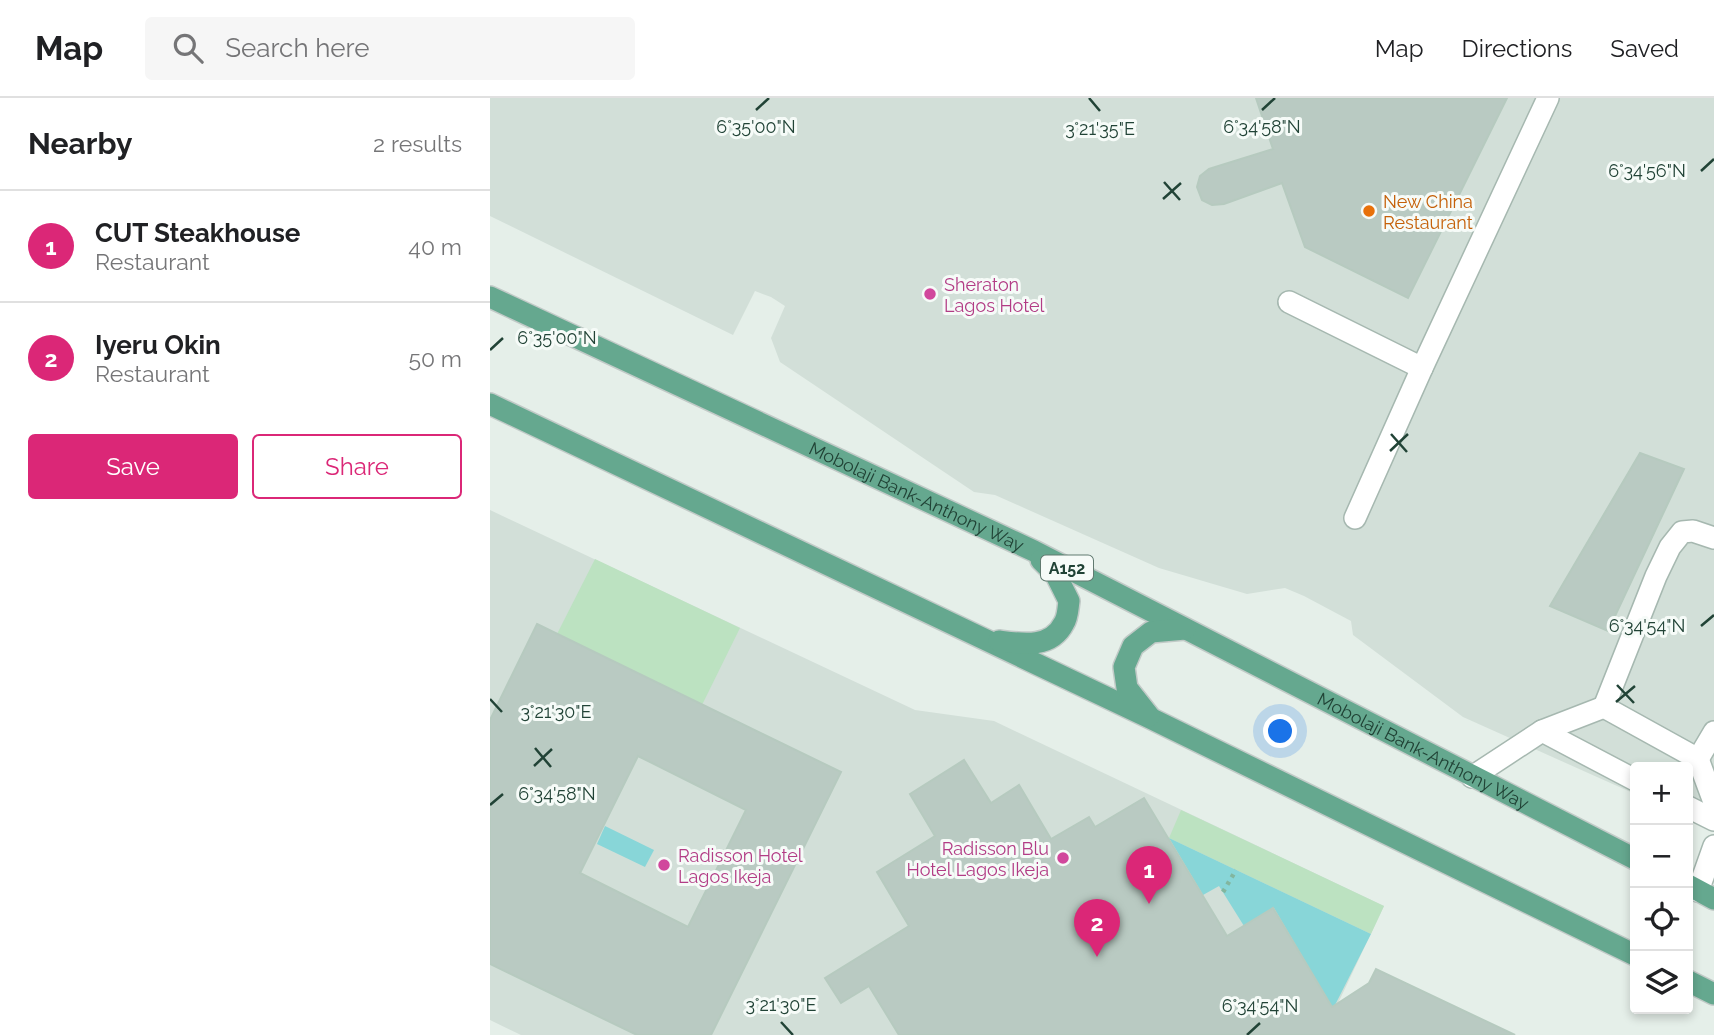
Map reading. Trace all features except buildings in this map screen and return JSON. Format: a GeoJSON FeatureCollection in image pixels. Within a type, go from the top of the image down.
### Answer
{"type":"FeatureCollection","features":[{"type":"Feature","properties":{"kind":"main road","name":"Mobolaji Bank-Anthony Way"},"geometry":{"type":"LineString","coordinates":[[490,297],[1034,551],[1630,856]]}},
{"type":"Feature","properties":{"kind":"main road"},"geometry":{"type":"LineString","coordinates":[[490,404],[1150,718],[1630,953]]}},
{"type":"Feature","properties":{"kind":"main road"},"geometry":{"type":"LineString","coordinates":[[983,639],[1032,645],[1050,638],[1064,623],[1069,601],[1056,575],[1034,551]]}},
{"type":"Feature","properties":{"kind":"main road"},"geometry":{"type":"LineString","coordinates":[[1150,718],[1127,688],[1124,667],[1133,646],[1151,632],[1187,629]]}},
{"type":"Feature","properties":{"kind":"main road"},"geometry":{"type":"LineString","coordinates":[[1693,984],[1714,994]]}},
{"type":"Feature","properties":{"kind":"lane"},"geometry":{"type":"LineString","coordinates":[[1355,518],[1548,98]]}},
{"type":"Feature","properties":{"kind":"lane"},"geometry":{"type":"LineString","coordinates":[[1289,302],[1422,368]]}},
{"type":"Feature","properties":{"kind":"lane"},"geometry":{"type":"LineString","coordinates":[[1472,777],[1542,731],[1604,706],[1670,547],[1682,532],[1693,531],[1714,538]]}},
{"type":"Feature","properties":{"kind":"lane"},"geometry":{"type":"LineString","coordinates":[[1604,706],[1698,759],[1714,803]]}},
{"type":"Feature","properties":{"kind":"lane"},"geometry":{"type":"LineString","coordinates":[[1542,731],[1630,777]]}},
{"type":"Feature","properties":{"kind":"lane"},"geometry":{"type":"LineString","coordinates":[[1698,759],[1714,732]]}},
{"type":"Feature","properties":{"kind":"lane"},"geometry":{"type":"LineString","coordinates":[[1693,810],[1714,820]]}},
{"type":"Feature","properties":{"kind":"lane"},"geometry":{"type":"LineString","coordinates":[[1700,892],[1714,846]]}},
{"type":"Feature","properties":{"kind":"path"},"geometry":{"type":"LineString","coordinates":[[1223,892],[1236,870]]}},
{"type":"Feature","properties":{"kind":"shaded area"},"geometry":{"type":"Polygon","coordinates":[[[490,98],[1714,98],[1714,830],[1693,820],[1693,762],[1630,762],[1630,792],[1463,717],[1353,635],[1351,621],[1304,596],[1285,588],[1247,594],[1159,568],[995,495],[974,492],[780,362],[771,338],[785,306],[771,297],[755,291],[733,335],[490,216],[490,98]]]}},
{"type":"Feature","properties":{"kind":"shaded area"},"geometry":{"type":"Polygon","coordinates":[[[490,510],[915,710],[994,721],[1384,906],[1323,1035],[521,1035],[490,1020],[490,510]]]}},
{"type":"Feature","properties":{"kind":"green space"},"geometry":{"type":"Polygon","coordinates":[[[595,559],[740,628],[702,705],[557,634],[595,559]]]}},
{"type":"Feature","properties":{"kind":"green space"},"geometry":{"type":"Polygon","coordinates":[[[1181,810],[1384,906],[1371,934],[1169,838],[1181,810]]]}},
{"type":"Feature","properties":{"kind":"water"},"geometry":{"type":"Polygon","coordinates":[[[605,826],[654,850],[645,867],[597,844],[605,826]]]}},
{"type":"Feature","properties":{"kind":"water"},"geometry":{"type":"Polygon","coordinates":[[[1169,838],[1371,934],[1333,1009],[1274,908],[1244,926],[1219,886],[1203,895],[1169,838]]]}},
{"type":"Feature","properties":{"kind":"place","name":"New China Restaurant"},"geometry":{"type":"Point","coordinates":[1369,211]}},
{"type":"Feature","properties":{"kind":"place","name":"Sheraton Lagos Hotel"},"geometry":{"type":"Point","coordinates":[930,294]}},
{"type":"Feature","properties":{"kind":"place","name":"Radisson Blu Hotel Lagos Ikeja"},"geometry":{"type":"Point","coordinates":[1063,858]}},
{"type":"Feature","properties":{"kind":"place","name":"Radisson Hotel Lagos Ikeja"},"geometry":{"type":"Point","coordinates":[664,865]}},
{"type":"Feature","properties":{"kind":"place","name":"CUT Steakhouse"},"geometry":{"type":"Point","coordinates":[1149,904]}},
{"type":"Feature","properties":{"kind":"place","name":"Iyeru Okin"},"geometry":{"type":"Point","coordinates":[1097,957]}}]}
